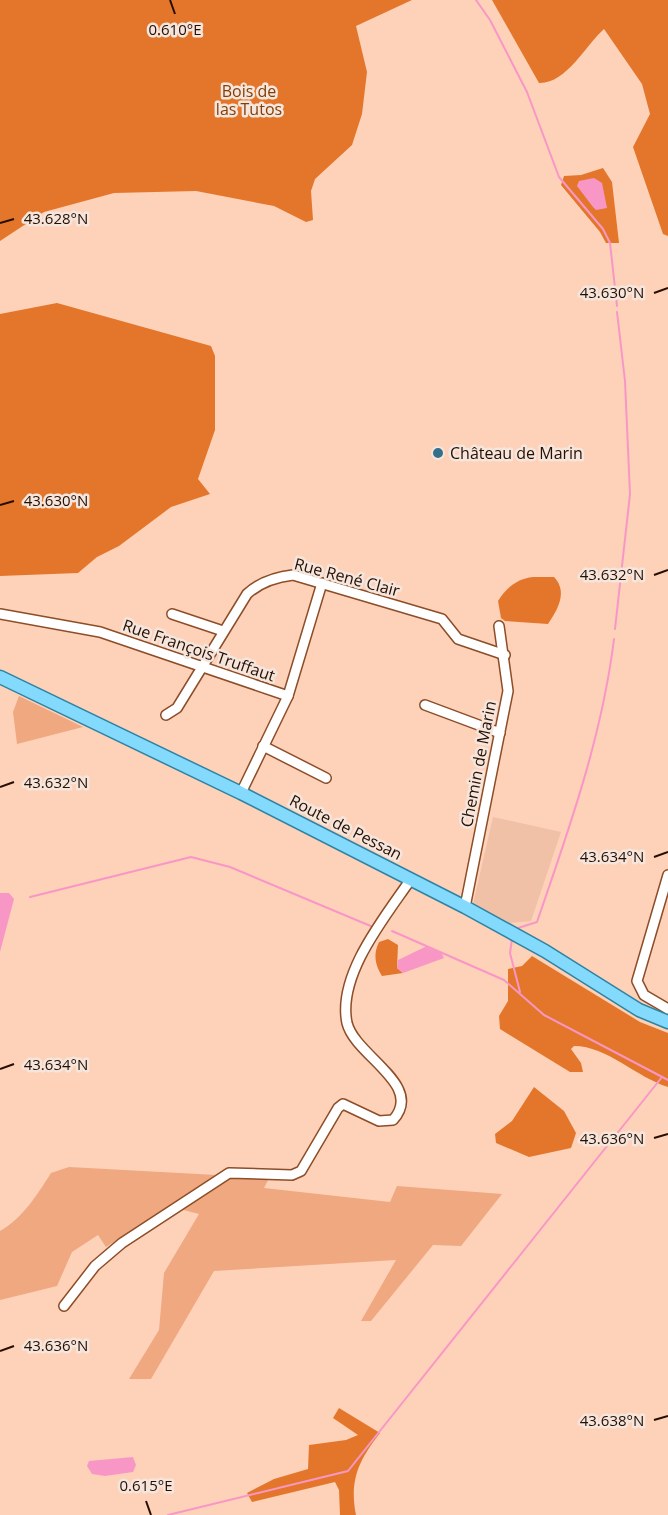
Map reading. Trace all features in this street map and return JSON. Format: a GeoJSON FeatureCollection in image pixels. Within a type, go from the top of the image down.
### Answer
{"type":"FeatureCollection","features":[{"type":"Feature","properties":{"kind":"main road","name":"Route de Pessan"},"geometry":{"type":"LineString","coordinates":[[0,677],[241,792],[411,879],[545,951],[639,1010],[668,1022]]}},
{"type":"Feature","properties":{"kind":"street","name":"Rue René Clair"},"geometry":{"type":"LineString","coordinates":[[166,715],[177,708],[247,594],[269,580],[293,575],[442,620],[458,639],[505,655]]}},
{"type":"Feature","properties":{"kind":"street"},"geometry":{"type":"LineString","coordinates":[[241,792],[288,696],[322,583]]}},
{"type":"Feature","properties":{"kind":"street","name":"Rue François Truffaut"},"geometry":{"type":"LineString","coordinates":[[0,614],[100,632],[288,696]]}},
{"type":"Feature","properties":{"kind":"street"},"geometry":{"type":"LineString","coordinates":[[172,614],[223,631]]}},
{"type":"Feature","properties":{"kind":"street","name":"Chemin de Marin"},"geometry":{"type":"LineString","coordinates":[[465,907],[508,691],[505,655],[499,626]]}},
{"type":"Feature","properties":{"kind":"street"},"geometry":{"type":"LineString","coordinates":[[424,705],[500,734]]}},
{"type":"Feature","properties":{"kind":"street"},"geometry":{"type":"LineString","coordinates":[[263,746],[326,778]]}},
{"type":"Feature","properties":{"kind":"street"},"geometry":{"type":"LineString","coordinates":[[668,875],[637,981],[644,995],[668,1009]]}},
{"type":"Feature","properties":{"kind":"street"},"geometry":{"type":"LineString","coordinates":[[64,1306],[95,1266],[122,1243],[229,1173],[292,1175],[301,1171],[338,1108],[344,1104],[379,1121],[393,1120],[398,1114],[402,1107],[399,1087],[352,1035],[346,1010],[352,975],[375,932],[411,879]]}},
{"type":"Feature","properties":{"kind":"shaded area"},"geometry":{"type":"Polygon","coordinates":[[[594,178],[602,183],[607,208],[596,210],[577,186],[579,181],[594,178]]]}},
{"type":"Feature","properties":{"kind":"shaded area"},"geometry":{"type":"Polygon","coordinates":[[[19,696],[83,727],[17,744],[13,712],[19,696]]]}},
{"type":"Feature","properties":{"kind":"shaded area"},"geometry":{"type":"Polygon","coordinates":[[[493,817],[561,832],[531,921],[509,923],[473,904],[493,817]]]}},
{"type":"Feature","properties":{"kind":"shaded area"},"geometry":{"type":"Polygon","coordinates":[[[0,893],[9,893],[14,899],[0,952],[0,893]]]}},
{"type":"Feature","properties":{"kind":"shaded area"},"geometry":{"type":"Polygon","coordinates":[[[427,946],[441,952],[444,958],[403,973],[397,968],[398,960],[427,946]]]}},
{"type":"Feature","properties":{"kind":"shaded area"},"geometry":{"type":"Polygon","coordinates":[[[69,1167],[216,1175],[106,1247],[98,1235],[72,1252],[57,1286],[0,1300],[0,1231],[23,1213],[51,1173],[69,1167]]]}},
{"type":"Feature","properties":{"kind":"shaded area"},"geometry":{"type":"Polygon","coordinates":[[[237,1176],[269,1178],[264,1188],[390,1202],[397,1186],[502,1194],[461,1246],[433,1245],[371,1321],[361,1321],[396,1260],[214,1271],[151,1379],[129,1379],[159,1330],[164,1273],[199,1214],[180,1209],[227,1179],[237,1176]]]}},
{"type":"Feature","properties":{"kind":"shaded area"},"geometry":{"type":"Polygon","coordinates":[[[133,1457],[136,1465],[133,1472],[105,1476],[92,1474],[87,1466],[89,1461],[133,1457]]]}},
{"type":"Feature","properties":{"kind":"green space","name":"Bois de las Tutos"},"geometry":{"type":"Polygon","coordinates":[[[0,0],[412,0],[356,26],[367,72],[362,114],[352,145],[315,179],[311,191],[313,220],[306,222],[274,206],[196,191],[114,193],[44,212],[0,241],[0,0]]]}},
{"type":"Feature","properties":{"kind":"green space"},"geometry":{"type":"Polygon","coordinates":[[[492,0],[668,0],[668,236],[663,234],[633,147],[650,114],[642,84],[604,29],[567,71],[549,82],[539,83],[492,0]]]}},
{"type":"Feature","properties":{"kind":"green space"},"geometry":{"type":"Polygon","coordinates":[[[603,168],[612,182],[619,243],[606,243],[600,232],[561,185],[564,176],[581,175],[603,168]]]}},
{"type":"Feature","properties":{"kind":"green space"},"geometry":{"type":"Polygon","coordinates":[[[57,303],[211,346],[215,356],[215,430],[198,479],[210,494],[171,507],[119,546],[97,557],[78,573],[0,576],[0,314],[57,303]]]}},
{"type":"Feature","properties":{"kind":"green space"},"geometry":{"type":"Polygon","coordinates":[[[533,577],[554,577],[558,583],[561,595],[552,618],[548,624],[505,621],[501,618],[498,601],[513,584],[533,577]]]}},
{"type":"Feature","properties":{"kind":"green space"},"geometry":{"type":"Polygon","coordinates":[[[388,939],[398,945],[397,968],[403,973],[382,976],[376,964],[375,955],[379,942],[388,939]]]}},
{"type":"Feature","properties":{"kind":"green space"},"geometry":{"type":"Polygon","coordinates":[[[532,956],[640,1022],[668,1033],[668,1087],[610,1056],[586,1047],[574,1046],[571,1049],[581,1063],[583,1072],[570,1072],[500,1029],[499,1016],[508,1001],[508,969],[522,966],[532,956]]]}},
{"type":"Feature","properties":{"kind":"green space"},"geometry":{"type":"Polygon","coordinates":[[[534,1087],[564,1111],[576,1133],[571,1148],[529,1157],[496,1143],[495,1134],[512,1121],[534,1087]]]}},
{"type":"Feature","properties":{"kind":"green space"},"geometry":{"type":"Polygon","coordinates":[[[339,1408],[380,1433],[366,1452],[355,1481],[356,1515],[340,1515],[339,1490],[335,1482],[252,1502],[247,1493],[274,1479],[308,1469],[309,1445],[346,1440],[358,1435],[333,1418],[339,1408]]]}},
{"type":"Feature","properties":{"kind":"waterway"},"geometry":{"type":"LineString","coordinates":[[476,0],[490,20],[527,92],[559,177],[603,229],[610,243],[617,306]]}},
{"type":"Feature","properties":{"kind":"waterway"},"geometry":{"type":"LineString","coordinates":[[615,629],[630,494],[625,381],[617,312]]}},
{"type":"Feature","properties":{"kind":"waterway"},"geometry":{"type":"LineString","coordinates":[[518,928],[537,922],[561,852],[593,747],[609,675],[614,639]]}},
{"type":"Feature","properties":{"kind":"waterway"},"geometry":{"type":"LineString","coordinates":[[30,897],[191,857],[230,867],[373,927]]}},
{"type":"Feature","properties":{"kind":"waterway"},"geometry":{"type":"LineString","coordinates":[[392,931],[504,980],[544,1015],[668,1080]]}},
{"type":"Feature","properties":{"kind":"waterway"},"geometry":{"type":"LineString","coordinates":[[512,939],[510,953],[520,992]]}},
{"type":"Feature","properties":{"kind":"waterway"},"geometry":{"type":"LineString","coordinates":[[168,1515],[348,1471],[662,1077]]}},
{"type":"Feature","properties":{"kind":"place","name":"Château de Marin"},"geometry":{"type":"Point","coordinates":[438,453]}}]}
